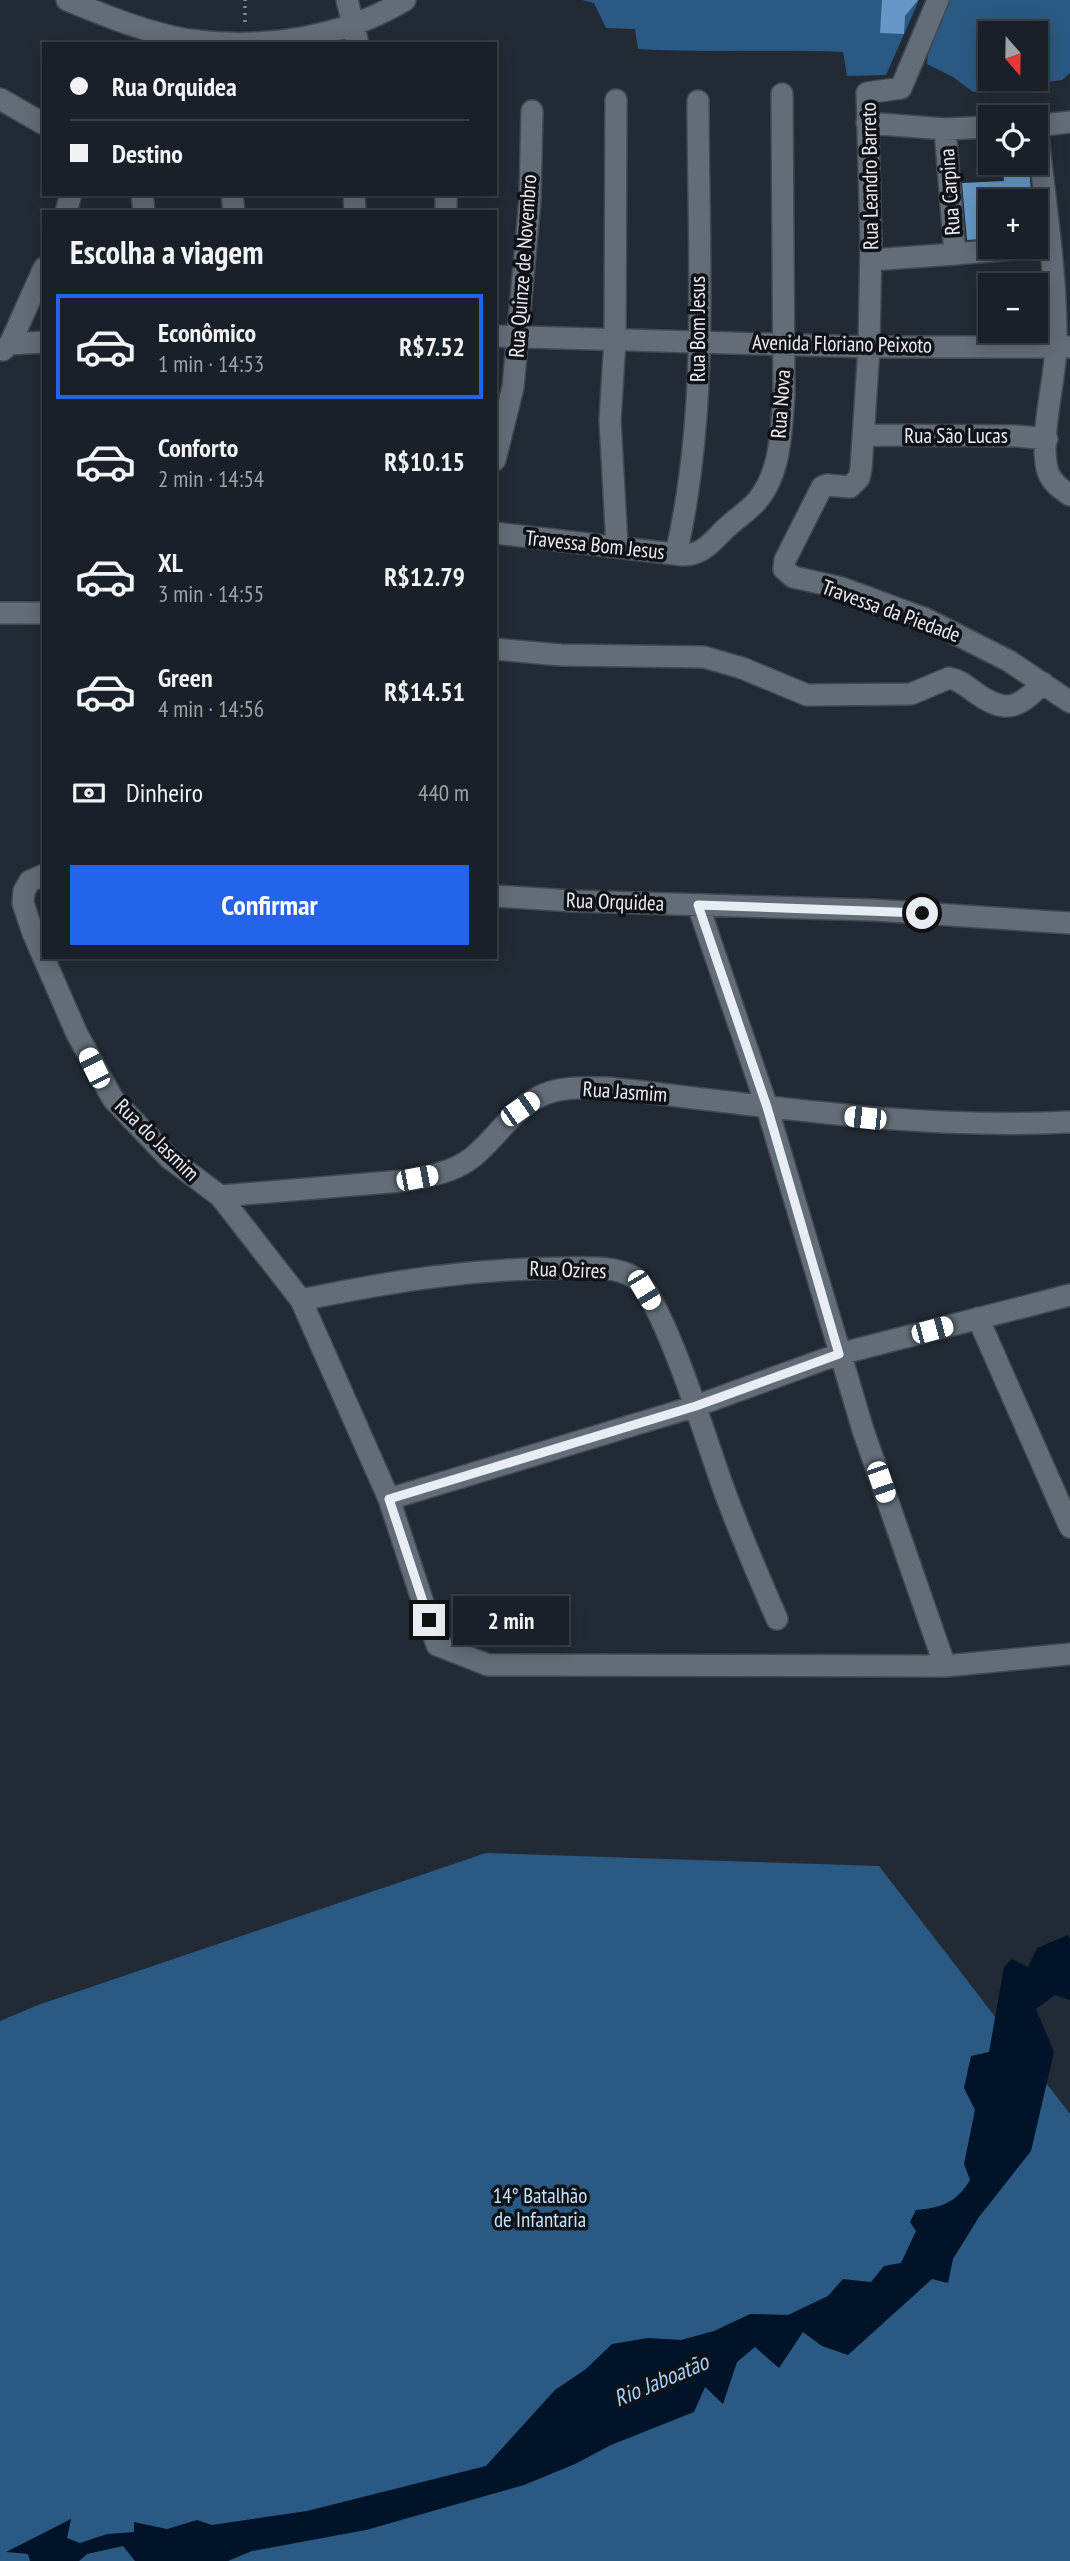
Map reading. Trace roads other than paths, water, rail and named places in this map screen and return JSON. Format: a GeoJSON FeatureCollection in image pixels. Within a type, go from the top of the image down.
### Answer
{"type":"FeatureCollection","features":[{"type":"Feature","properties":{"kind":"street"},"geometry":{"type":"LineString","coordinates":[[67,0],[145,29],[208,42]]}},
{"type":"Feature","properties":{"kind":"street"},"geometry":{"type":"LineString","coordinates":[[347,0],[357,34]]}},
{"type":"Feature","properties":{"kind":"street"},"geometry":{"type":"LineString","coordinates":[[254,42],[357,34],[405,0]]}},
{"type":"Feature","properties":{"kind":"street","name":"Rua Leandro Barreto"},"geometry":{"type":"LineString","coordinates":[[785,572],[785,560],[820,492],[827,485],[844,488],[856,483],[861,469],[865,435],[871,260],[867,93],[901,88],[938,0]]}},
{"type":"Feature","properties":{"kind":"street","name":"Rua Nova"},"geometry":{"type":"LineString","coordinates":[[685,554],[709,546],[755,503],[766,489],[780,438],[785,343],[782,94]]}},
{"type":"Feature","properties":{"kind":"street"},"geometry":{"type":"LineString","coordinates":[[0,99],[42,123]]}},
{"type":"Feature","properties":{"kind":"street"},"geometry":{"type":"LineString","coordinates":[[616,100],[615,340],[610,420],[617,546]]}},
{"type":"Feature","properties":{"kind":"street","name":"Rua Bom Jesus"},"geometry":{"type":"LineString","coordinates":[[685,554],[698,389],[698,102]]}},
{"type":"Feature","properties":{"kind":"street","name":"Rua Quinze de Novembro"},"geometry":{"type":"LineString","coordinates":[[497,452],[513,387],[519,335],[530,200],[532,111]]}},
{"type":"Feature","properties":{"kind":"street"},"geometry":{"type":"LineString","coordinates":[[1048,124],[1070,121]]}},
{"type":"Feature","properties":{"kind":"street"},"geometry":{"type":"LineString","coordinates":[[867,123],[945,129],[978,128]]}},
{"type":"Feature","properties":{"kind":"street","name":"Rua Carpina"},"geometry":{"type":"LineString","coordinates":[[871,260],[955,254],[945,129]]}},
{"type":"Feature","properties":{"kind":"street"},"geometry":{"type":"LineString","coordinates":[[1041,175],[1063,346],[1047,439],[1048,472],[1052,480],[1070,495]]}},
{"type":"Feature","properties":{"kind":"street"},"geometry":{"type":"LineString","coordinates":[[955,254],[1049,246]]}},
{"type":"Feature","properties":{"kind":"street"},"geometry":{"type":"LineString","coordinates":[[5,348],[42,272]]}},
{"type":"Feature","properties":{"kind":"street","name":"Avenida Floriano Peixoto"},"geometry":{"type":"LineString","coordinates":[[497,336],[869,347],[1063,346]]}},
{"type":"Feature","properties":{"kind":"street"},"geometry":{"type":"LineString","coordinates":[[5,348],[42,342]]}},
{"type":"Feature","properties":{"kind":"street","name":"Rua São Lucas"},"geometry":{"type":"LineString","coordinates":[[865,435],[992,435],[1047,439]]}},
{"type":"Feature","properties":{"kind":"street","name":"Travessa Bom Jesus"},"geometry":{"type":"LineString","coordinates":[[497,533],[685,554]]}},
{"type":"Feature","properties":{"kind":"street","name":"Travessa da Piedade"},"geometry":{"type":"LineString","coordinates":[[785,572],[793,577],[842,588],[926,619],[1009,661],[1069,696]]}},
{"type":"Feature","properties":{"kind":"street"},"geometry":{"type":"LineString","coordinates":[[0,613],[42,614]]}},
{"type":"Feature","properties":{"kind":"street"},"geometry":{"type":"LineString","coordinates":[[497,649],[561,654],[704,657],[742,668],[807,695],[911,694],[949,678],[1003,707],[1021,703],[1043,682]]}},
{"type":"Feature","properties":{"kind":"street","name":"Rua do Jasmim"},"geometry":{"type":"LineString","coordinates":[[37,878],[24,891],[23,903],[42,952]]}},
{"type":"Feature","properties":{"kind":"street","name":"Rua Orquidea"},"geometry":{"type":"LineString","coordinates":[[497,896],[873,909],[1070,923]]}},
{"type":"Feature","properties":{"kind":"street"},"geometry":{"type":"LineString","coordinates":[[698,905],[767,1107],[839,1354],[945,1666],[1070,1654]]}},
{"type":"Feature","properties":{"kind":"street","name":"Rua do Jasmim"},"geometry":{"type":"LineString","coordinates":[[45,959],[77,1034],[113,1099],[143,1133],[189,1174],[220,1196],[301,1300],[389,1499],[437,1645],[488,1665],[945,1666]]}},
{"type":"Feature","properties":{"kind":"street","name":"Rua Jasmim"},"geometry":{"type":"LineString","coordinates":[[220,1196],[402,1181],[431,1176],[471,1159],[520,1109],[559,1090],[609,1088],[865,1118],[969,1124],[1070,1122]]}},
{"type":"Feature","properties":{"kind":"street","name":"Rua Ozires"},"geometry":{"type":"LineString","coordinates":[[301,1300],[437,1274],[504,1269],[576,1268],[622,1272],[637,1279],[655,1308],[696,1406],[723,1486],[777,1619]]}},
{"type":"Feature","properties":{"kind":"street"},"geometry":{"type":"LineString","coordinates":[[389,1499],[696,1406],[839,1354],[1070,1295]]}},
{"type":"Feature","properties":{"kind":"street"},"geometry":{"type":"LineString","coordinates":[[978,1318],[1070,1527]]}},
{"type":"Feature","properties":{"kind":"water","name":"Rio Jaboatão"},"geometry":{"type":"Polygon","coordinates":[[[1068,1935],[1070,2000],[1055,1995],[1036,2009],[1054,2052],[1031,2151],[979,2217],[953,2259],[948,2283],[932,2279],[848,2355],[822,2346],[803,2332],[779,2368],[755,2347],[737,2362],[723,2404],[705,2387],[694,2412],[611,2445],[575,2464],[524,2485],[366,2530],[252,2551],[228,2561],[135,2561],[123,2546],[87,2554],[79,2561],[30,2561],[28,2554],[6,2552],[71,2519],[67,2538],[80,2543],[107,2534],[134,2532],[134,2522],[167,2529],[197,2520],[212,2525],[307,2511],[486,2466],[555,2390],[586,2369],[612,2344],[648,2338],[681,2340],[714,2331],[750,2314],[788,2315],[828,2296],[843,2279],[871,2282],[884,2266],[901,2263],[916,2231],[910,2222],[916,2210],[934,2208],[954,2199],[970,2180],[964,2164],[975,2110],[964,2088],[971,2056],[989,2052],[1004,1967],[1012,1959],[1028,1967],[1037,1948],[1068,1935]]]}},
{"type":"Feature","properties":{"kind":"park label","name":"14° Batalhão de Infantaria"},"geometry":{"type":"Point","coordinates":[540,2208]}}]}
